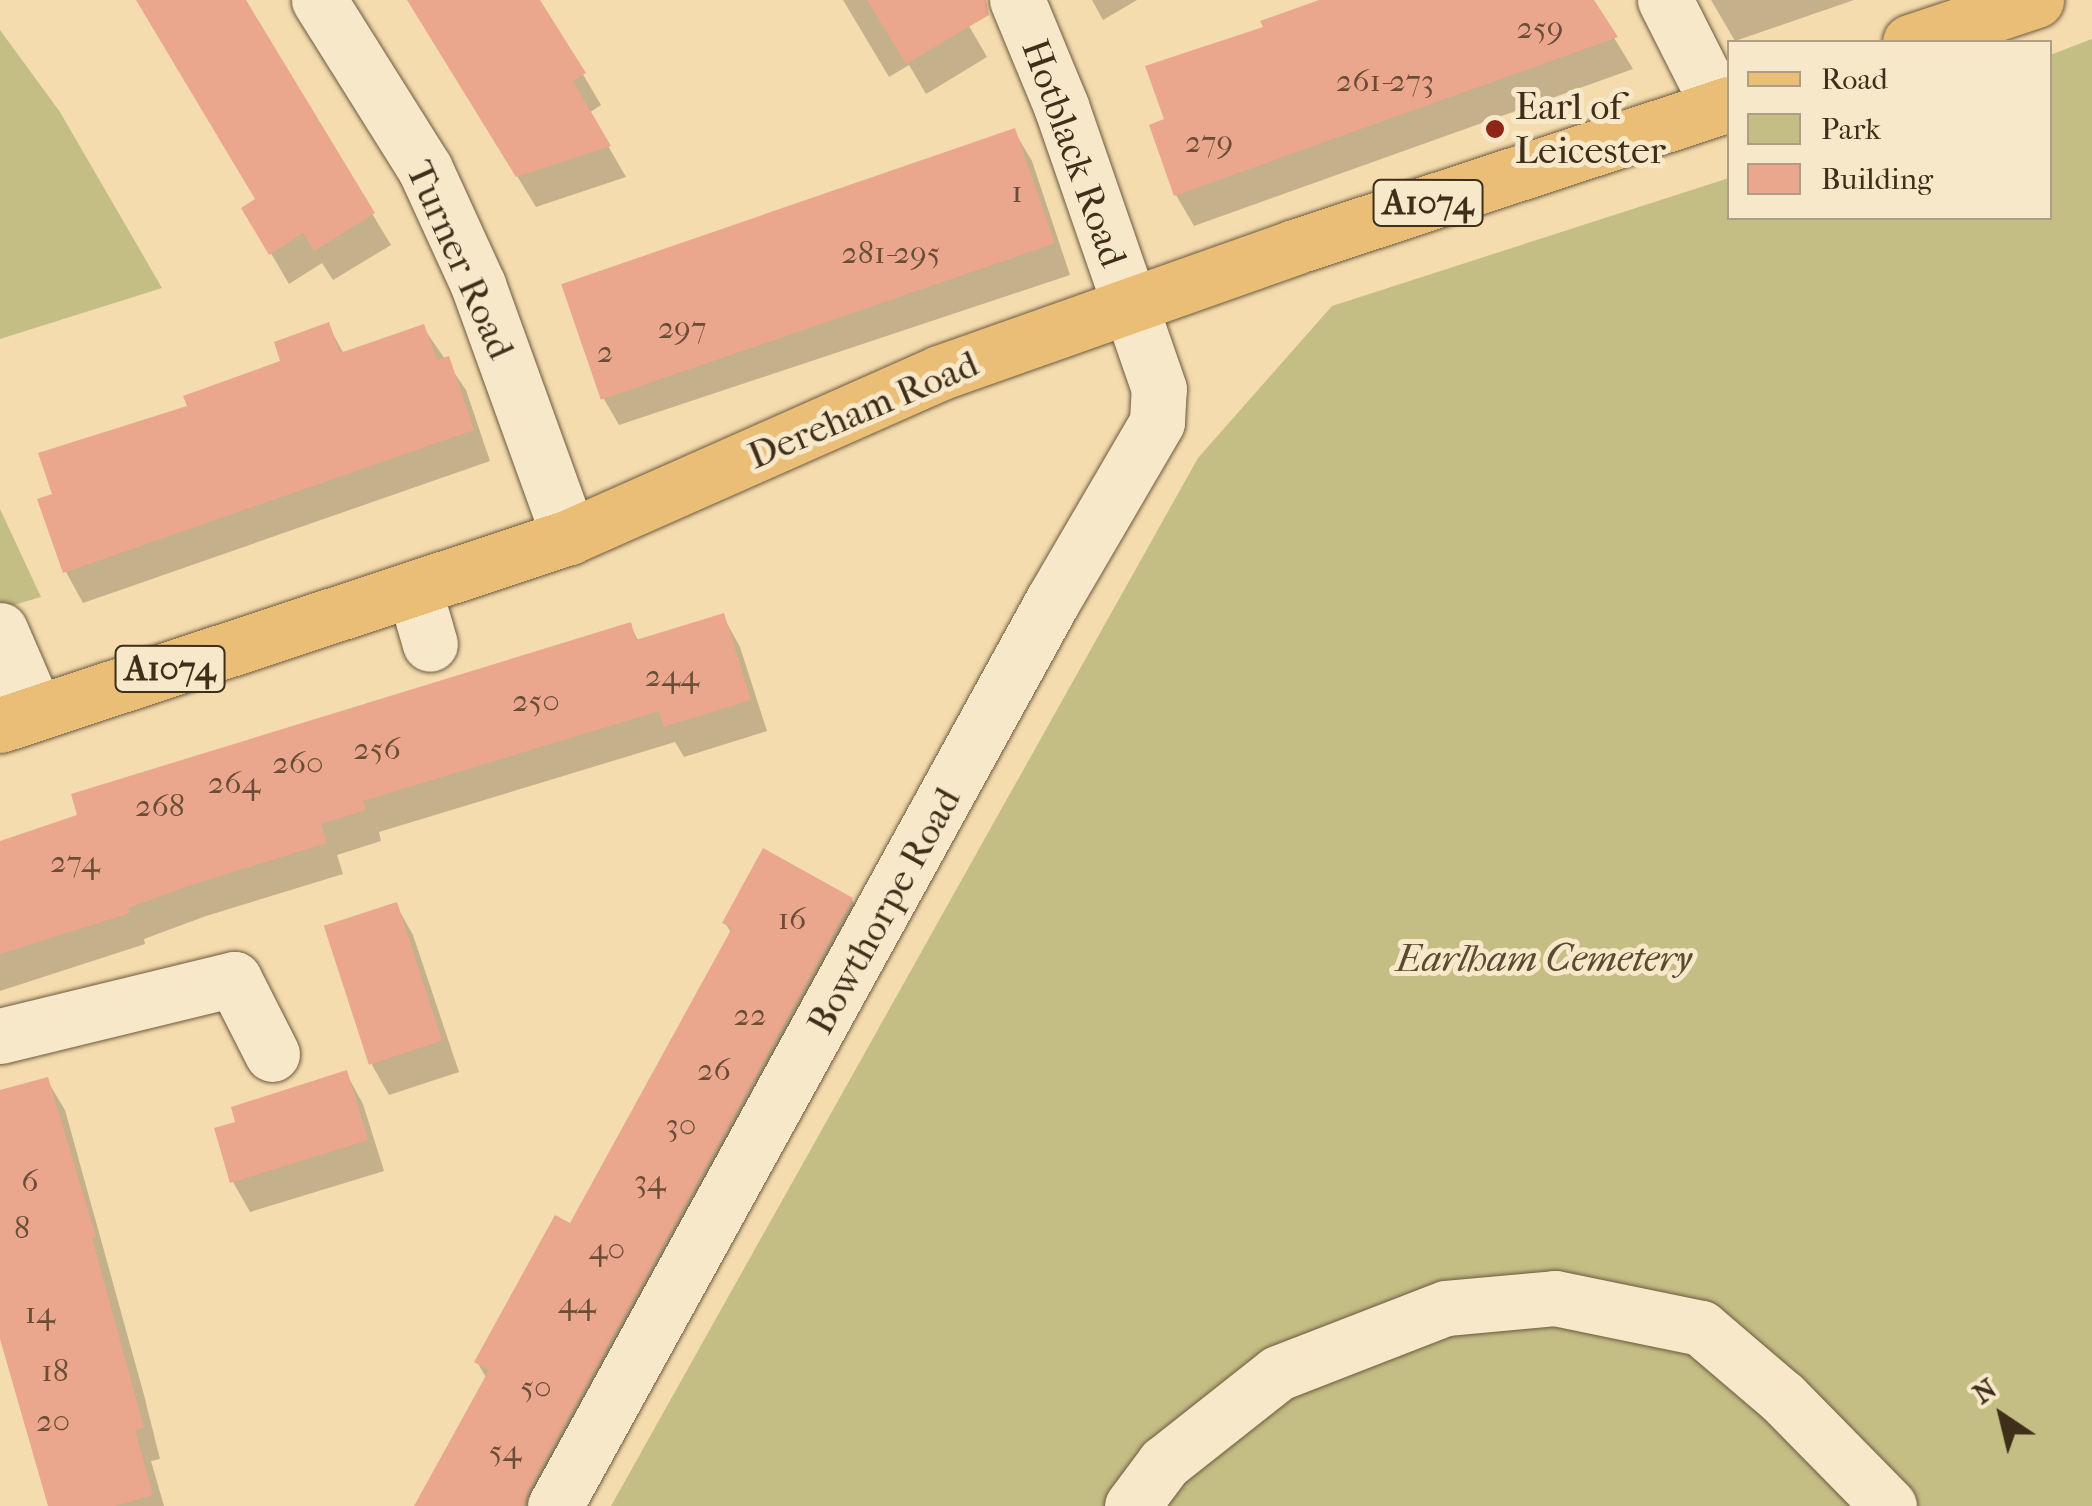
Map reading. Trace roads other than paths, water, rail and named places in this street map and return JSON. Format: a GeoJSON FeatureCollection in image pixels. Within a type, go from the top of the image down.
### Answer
{"type":"FeatureCollection","features":[{"type":"Feature","properties":{"kind":"main road"},"geometry":{"type":"LineString","coordinates":[[1916,40],[2036,0]]}},
{"type":"Feature","properties":{"kind":"main road","name":"Dereham Road"},"geometry":{"type":"LineString","coordinates":[[18,719],[569,537],[939,374],[1294,247],[1724,105]]}},
{"type":"Feature","properties":{"kind":"street","name":"Turner Road"},"geometry":{"type":"LineString","coordinates":[[319,0],[425,169],[478,285],[569,537]]}},
{"type":"Feature","properties":{"kind":"street","name":"Hotblack Road"},"geometry":{"type":"LineString","coordinates":[[1017,0],[1061,106],[1129,307]]}},
{"type":"Feature","properties":{"kind":"street"},"geometry":{"type":"LineString","coordinates":[[1665,0],[1724,105]]}},
{"type":"Feature","properties":{"kind":"street","name":"Bowthorpe Road"},"geometry":{"type":"LineString","coordinates":[[555,1506],[1052,602],[1157,422],[1159,388],[1129,307]]}},
{"type":"Feature","properties":{"kind":"street"},"geometry":{"type":"LineString","coordinates":[[414,589],[430,644]]}},
{"type":"Feature","properties":{"kind":"street"},"geometry":{"type":"LineString","coordinates":[[0,630],[18,719]]}},
{"type":"Feature","properties":{"kind":"street"},"geometry":{"type":"LineString","coordinates":[[0,1036],[234,979],[272,1054]]}},
{"type":"Feature","properties":{"kind":"street"},"geometry":{"type":"LineString","coordinates":[[1132,1506],[1164,1463],[1278,1373],[1446,1308],[1554,1298],[1701,1328],[1783,1398],[1889,1506]]}},
{"type":"Feature","properties":{"kind":"place","name":"Earl of Leicester"},"geometry":{"type":"Point","coordinates":[1495,129]}},
{"type":"Feature","properties":{"kind":"park label","name":"Earlham Cemetery"},"geometry":{"type":"Point","coordinates":[1544,959]}}]}
